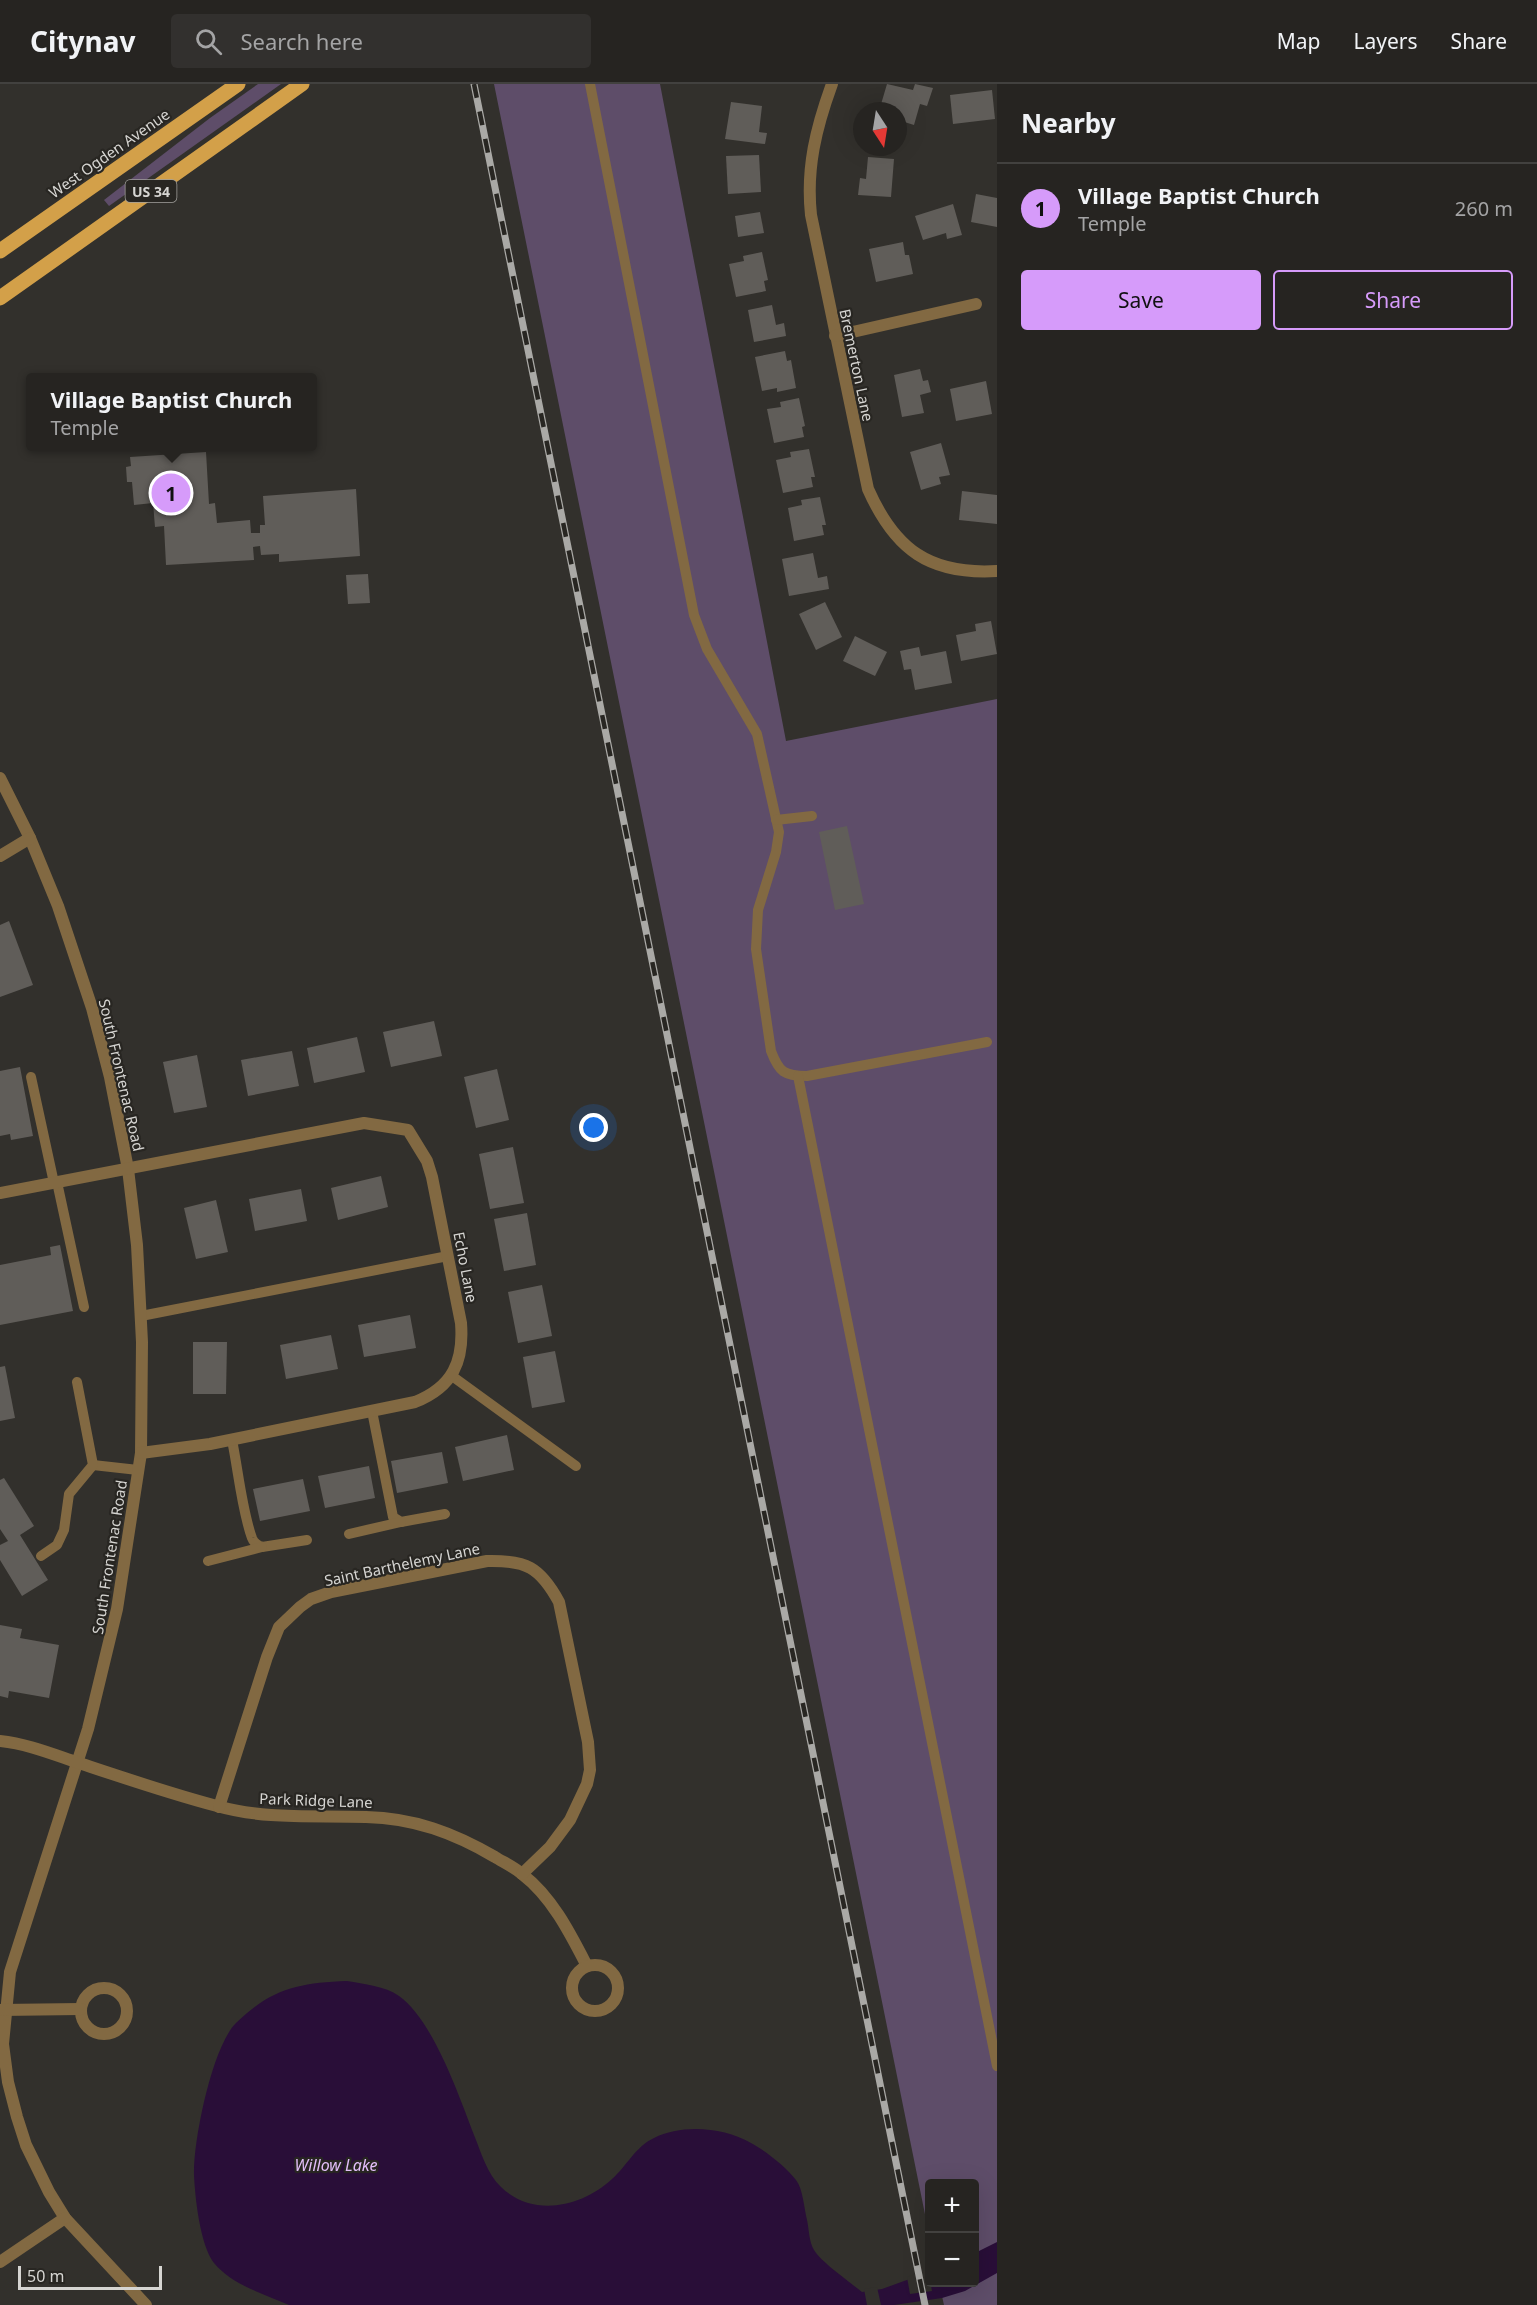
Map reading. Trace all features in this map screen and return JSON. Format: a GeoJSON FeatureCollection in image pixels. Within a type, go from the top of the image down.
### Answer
{"type":"FeatureCollection","features":[{"type":"Feature","properties":{"kind":"main road","name":"West Ogden Avenue"},"geometry":{"type":"LineString","coordinates":[[0,251],[238,84]]}},
{"type":"Feature","properties":{"kind":"main road","name":"US 34"},"geometry":{"type":"LineString","coordinates":[[0,298],[302,84]]}},
{"type":"Feature","properties":{"kind":"street","name":"Bremerton Lane"},"geometry":{"type":"LineString","coordinates":[[832,84],[811,154],[809,195],[835,336],[868,489],[875,506],[899,541],[916,555],[958,571],[997,571]]}},
{"type":"Feature","properties":{"kind":"street"},"geometry":{"type":"LineString","coordinates":[[835,336],[976,304]]}},
{"type":"Feature","properties":{"kind":"street","name":"South Frontenac Road"},"geometry":{"type":"LineString","coordinates":[[0,778],[30,838],[70,941],[92,1008],[110,1077],[128,1169],[137,1245],[141,1316],[141,1453],[117,1609],[93,1709],[10,1972],[3,2009],[3,2044],[8,2082],[17,2117],[37,2169],[65,2218],[146,2305]]}},
{"type":"Feature","properties":{"kind":"street"},"geometry":{"type":"LineString","coordinates":[[0,856],[30,838]]}},
{"type":"Feature","properties":{"kind":"street","name":"Echo Lane"},"geometry":{"type":"LineString","coordinates":[[128,1169],[353,1124],[364,1123],[408,1130],[427,1161],[432,1177],[461,1323],[463,1339],[460,1359],[452,1376]]}},
{"type":"Feature","properties":{"kind":"street"},"geometry":{"type":"LineString","coordinates":[[0,1193],[128,1169]]}},
{"type":"Feature","properties":{"kind":"street"},"geometry":{"type":"LineString","coordinates":[[141,1453],[232,1440],[372,1411],[424,1398],[452,1376]]}},
{"type":"Feature","properties":{"kind":"street","name":"Saint Barthelemy Lane"},"geometry":{"type":"LineString","coordinates":[[219,1807],[267,1657],[279,1627],[300,1607],[311,1599],[331,1592],[487,1561],[512,1560],[531,1568],[549,1583],[559,1602],[590,1758],[587,1784],[570,1820],[550,1847],[522,1874]]}},
{"type":"Feature","properties":{"kind":"street","name":"Park Ridge Lane"},"geometry":{"type":"LineString","coordinates":[[0,1741],[45,1750],[219,1807],[263,1815],[368,1817],[421,1824],[468,1841],[522,1874],[570,1931],[587,1966]]}},
{"type":"Feature","properties":{"kind":"street"},"geometry":{"type":"LineString","coordinates":[[3,2009],[81,2009]]}},
{"type":"Feature","properties":{"kind":"street"},"geometry":{"type":"LineString","coordinates":[[0,2262],[65,2218]]}},
{"type":"Feature","properties":{"kind":"lane"},"geometry":{"type":"LineString","coordinates":[[590,84],[694,615],[707,649],[757,734],[779,832],[776,852],[758,910],[756,949],[771,1051],[777,1066],[790,1076],[807,1076],[987,1042]]}},
{"type":"Feature","properties":{"kind":"lane"},"geometry":{"type":"LineString","coordinates":[[776,820],[812,816]]}},
{"type":"Feature","properties":{"kind":"lane"},"geometry":{"type":"LineString","coordinates":[[798,1076],[997,2066]]}},
{"type":"Feature","properties":{"kind":"lane"},"geometry":{"type":"LineString","coordinates":[[31,1077],[84,1307]]}},
{"type":"Feature","properties":{"kind":"lane"},"geometry":{"type":"LineString","coordinates":[[141,1316],[448,1256]]}},
{"type":"Feature","properties":{"kind":"lane"},"geometry":{"type":"LineString","coordinates":[[452,1376],[576,1466]]}},
{"type":"Feature","properties":{"kind":"lane"},"geometry":{"type":"LineString","coordinates":[[77,1382],[93,1465]]}},
{"type":"Feature","properties":{"kind":"lane"},"geometry":{"type":"LineString","coordinates":[[372,1411],[391,1511],[393,1517],[401,1522]]}},
{"type":"Feature","properties":{"kind":"lane"},"geometry":{"type":"LineString","coordinates":[[232,1440],[253,1539],[257,1545],[262,1547]]}},
{"type":"Feature","properties":{"kind":"lane"},"geometry":{"type":"LineString","coordinates":[[93,1465],[138,1470]]}},
{"type":"Feature","properties":{"kind":"lane"},"geometry":{"type":"LineString","coordinates":[[41,1556],[57,1545],[64,1530],[69,1494],[93,1465]]}},
{"type":"Feature","properties":{"kind":"lane"},"geometry":{"type":"LineString","coordinates":[[348,1534],[444,1514]]}},
{"type":"Feature","properties":{"kind":"lane"},"geometry":{"type":"LineString","coordinates":[[208,1561],[262,1547],[308,1540]]}},
{"type":"Feature","properties":{"kind":"shaded area"},"geometry":{"type":"Polygon","coordinates":[[[258,84],[281,84],[109,206],[104,200],[210,118],[258,84]]]}},
{"type":"Feature","properties":{"kind":"shaded area"},"geometry":{"type":"Polygon","coordinates":[[[494,84],[660,84],[786,741],[997,699],[997,2305],[944,2305],[940,2287],[979,2287],[979,2179],[925,2179],[925,2214],[494,84]]]}},
{"type":"Feature","properties":{"kind":"water","name":"Willow Lake"},"geometry":{"type":"Polygon","coordinates":[[[347,1981],[374,1986],[399,1996],[411,2007],[423,2022],[444,2060],[488,2169],[496,2182],[514,2197],[528,2203],[542,2205],[572,2202],[600,2189],[617,2174],[636,2151],[654,2138],[690,2129],[715,2131],[740,2138],[757,2146],[792,2175],[802,2193],[812,2247],[829,2266],[862,2292],[882,2289],[925,2273],[925,2287],[972,2287],[942,2298],[894,2305],[289,2305],[249,2288],[221,2271],[209,2255],[205,2245],[199,2220],[194,2175],[201,2118],[219,2052],[236,2023],[249,2011],[274,1995],[314,1983],[347,1981]]]}},
{"type":"Feature","properties":{"kind":"water","name":"Willow Lake"},"geometry":{"type":"Polygon","coordinates":[[[997,2242],[997,2273],[979,2283],[979,2251],[997,2242]]]}},
{"type":"Feature","properties":{"kind":"pier"},"geometry":{"type":"Polygon","coordinates":[[[925,2270],[925,2287],[931,2287],[932,2291],[910,2294],[907,2277],[925,2270]]]}},
{"type":"Feature","properties":{"kind":"pier"},"geometry":{"type":"Polygon","coordinates":[[[877,2287],[881,2305],[867,2305],[864,2289],[877,2287]]]}},
{"type":"Feature","properties":{"kind":"building"},"geometry":{"type":"Polygon","coordinates":[[[887,84],[913,90],[915,84],[933,88],[927,106],[920,104],[914,125],[907,123],[907,102],[882,102],[887,84]]]}},
{"type":"Feature","properties":{"kind":"building"},"geometry":{"type":"Polygon","coordinates":[[[992,90],[995,119],[953,124],[950,95],[992,90]]]}},
{"type":"Feature","properties":{"kind":"building"},"geometry":{"type":"Polygon","coordinates":[[[731,102],[762,106],[759,132],[767,133],[765,144],[725,139],[731,102]]]}},
{"type":"Feature","properties":{"kind":"building"},"geometry":{"type":"Polygon","coordinates":[[[759,155],[761,192],[728,194],[726,156],[759,155]]]}},
{"type":"Feature","properties":{"kind":"building"},"geometry":{"type":"Polygon","coordinates":[[[868,157],[894,159],[891,197],[858,195],[860,178],[866,179],[868,157]]]}},
{"type":"Feature","properties":{"kind":"building"},"geometry":{"type":"Polygon","coordinates":[[[976,194],[997,198],[997,227],[971,222],[976,194]]]}},
{"type":"Feature","properties":{"kind":"building"},"geometry":{"type":"Polygon","coordinates":[[[953,204],[962,235],[947,239],[946,233],[923,240],[915,216],[953,204]]]}},
{"type":"Feature","properties":{"kind":"building"},"geometry":{"type":"Polygon","coordinates":[[[760,212],[764,233],[738,237],[735,216],[760,212]]]}},
{"type":"Feature","properties":{"kind":"building"},"geometry":{"type":"Polygon","coordinates":[[[903,242],[905,255],[909,255],[913,274],[876,282],[869,249],[903,242]]]}},
{"type":"Feature","properties":{"kind":"building"},"geometry":{"type":"Polygon","coordinates":[[[762,252],[768,280],[764,281],[766,291],[736,297],[729,264],[744,261],[743,256],[762,252]]]}},
{"type":"Feature","properties":{"kind":"building"},"geometry":{"type":"Polygon","coordinates":[[[772,305],[776,325],[784,323],[786,336],[754,342],[748,310],[772,305]]]}},
{"type":"Feature","properties":{"kind":"building"},"geometry":{"type":"Polygon","coordinates":[[[785,351],[787,361],[791,360],[796,388],[777,392],[777,388],[762,391],[755,357],[785,351]]]}},
{"type":"Feature","properties":{"kind":"building"},"geometry":{"type":"Polygon","coordinates":[[[920,369],[923,381],[928,380],[931,392],[920,395],[924,413],[902,417],[894,375],[920,369]]]}},
{"type":"Feature","properties":{"kind":"building"},"geometry":{"type":"Polygon","coordinates":[[[986,381],[992,414],[956,421],[950,389],[986,381]]]}},
{"type":"Feature","properties":{"kind":"building"},"geometry":{"type":"Polygon","coordinates":[[[799,398],[805,426],[802,427],[804,437],[774,443],[767,409],[781,407],[780,402],[799,398]]]}},
{"type":"Feature","properties":{"kind":"building"},"geometry":{"type":"Polygon","coordinates":[[[941,443],[950,475],[939,477],[941,484],[921,490],[910,452],[941,443]]]}},
{"type":"Feature","properties":{"kind":"building"},"geometry":{"type":"Polygon","coordinates":[[[809,449],[815,477],[811,477],[813,487],[783,493],[776,460],[791,457],[790,452],[809,449]]]}},
{"type":"Feature","properties":{"kind":"building"},"geometry":{"type":"Polygon","coordinates":[[[206,452],[209,504],[215,503],[217,523],[250,520],[251,533],[260,533],[260,525],[265,525],[263,496],[356,489],[360,556],[279,562],[279,554],[261,555],[260,546],[253,547],[254,560],[166,565],[164,526],[155,527],[153,503],[134,505],[132,482],[127,482],[126,467],[131,466],[130,457],[206,452]]]}},
{"type":"Feature","properties":{"kind":"building"},"geometry":{"type":"Polygon","coordinates":[[[962,491],[997,495],[997,524],[959,520],[962,491]]]}},
{"type":"Feature","properties":{"kind":"building"},"geometry":{"type":"Polygon","coordinates":[[[820,497],[826,525],[822,525],[824,535],[794,541],[788,508],[802,505],[801,500],[820,497]]]}},
{"type":"Feature","properties":{"kind":"building"},"geometry":{"type":"Polygon","coordinates":[[[813,553],[818,578],[827,576],[829,589],[789,596],[782,559],[813,553]]]}},
{"type":"Feature","properties":{"kind":"building"},"geometry":{"type":"Polygon","coordinates":[[[368,574],[370,603],[348,604],[346,575],[368,574]]]}},
{"type":"Feature","properties":{"kind":"building"},"geometry":{"type":"Polygon","coordinates":[[[825,602],[842,637],[816,650],[799,614],[825,602]]]}},
{"type":"Feature","properties":{"kind":"building"},"geometry":{"type":"Polygon","coordinates":[[[991,621],[997,654],[961,661],[956,635],[976,631],[975,624],[991,621]]]}},
{"type":"Feature","properties":{"kind":"building"},"geometry":{"type":"Polygon","coordinates":[[[855,636],[887,652],[875,676],[843,661],[855,636]]]}},
{"type":"Feature","properties":{"kind":"building"},"geometry":{"type":"Polygon","coordinates":[[[919,647],[921,656],[946,651],[952,683],[915,690],[911,669],[904,670],[900,651],[919,647]]]}},
{"type":"Feature","properties":{"kind":"building"},"geometry":{"type":"Polygon","coordinates":[[[847,826],[864,904],[835,910],[819,832],[847,826]]]}},
{"type":"Feature","properties":{"kind":"building"},"geometry":{"type":"Polygon","coordinates":[[[9,921],[33,985],[0,997],[0,925],[9,921]]]}},
{"type":"Feature","properties":{"kind":"building"},"geometry":{"type":"Polygon","coordinates":[[[434,1021],[442,1056],[391,1067],[383,1032],[434,1021]]]}},
{"type":"Feature","properties":{"kind":"building"},"geometry":{"type":"Polygon","coordinates":[[[357,1037],[365,1072],[314,1083],[307,1048],[357,1037]]]}},
{"type":"Feature","properties":{"kind":"building"},"geometry":{"type":"Polygon","coordinates":[[[292,1051],[299,1086],[248,1096],[241,1060],[292,1051]]]}},
{"type":"Feature","properties":{"kind":"building"},"geometry":{"type":"Polygon","coordinates":[[[197,1055],[207,1107],[174,1113],[163,1062],[197,1055]]]}},
{"type":"Feature","properties":{"kind":"building"},"geometry":{"type":"Polygon","coordinates":[[[20,1067],[33,1136],[11,1140],[10,1134],[0,1136],[0,1071],[20,1067]]]}},
{"type":"Feature","properties":{"kind":"building"},"geometry":{"type":"Polygon","coordinates":[[[497,1069],[509,1120],[476,1128],[464,1077],[497,1069]]]}},
{"type":"Feature","properties":{"kind":"building"},"geometry":{"type":"Polygon","coordinates":[[[513,1147],[524,1203],[490,1209],[479,1154],[513,1147]]]}},
{"type":"Feature","properties":{"kind":"building"},"geometry":{"type":"Polygon","coordinates":[[[381,1176],[388,1207],[338,1220],[331,1188],[381,1176]]]}},
{"type":"Feature","properties":{"kind":"building"},"geometry":{"type":"Polygon","coordinates":[[[301,1189],[307,1221],[255,1231],[249,1199],[301,1189]]]}},
{"type":"Feature","properties":{"kind":"building"},"geometry":{"type":"Polygon","coordinates":[[[216,1200],[228,1252],[196,1259],[184,1208],[216,1200]]]}},
{"type":"Feature","properties":{"kind":"building"},"geometry":{"type":"Polygon","coordinates":[[[527,1213],[536,1265],[504,1271],[494,1219],[527,1213]]]}},
{"type":"Feature","properties":{"kind":"building"},"geometry":{"type":"Polygon","coordinates":[[[60,1245],[73,1311],[0,1325],[0,1265],[51,1255],[50,1247],[60,1245]]]}},
{"type":"Feature","properties":{"kind":"building"},"geometry":{"type":"Polygon","coordinates":[[[542,1285],[552,1336],[518,1343],[508,1292],[542,1285]]]}},
{"type":"Feature","properties":{"kind":"building"},"geometry":{"type":"Polygon","coordinates":[[[410,1315],[416,1348],[364,1357],[358,1325],[410,1315]]]}},
{"type":"Feature","properties":{"kind":"building"},"geometry":{"type":"Polygon","coordinates":[[[331,1335],[338,1369],[286,1379],[280,1345],[331,1335]]]}},
{"type":"Feature","properties":{"kind":"building"},"geometry":{"type":"Polygon","coordinates":[[[193,1342],[227,1342],[226,1394],[193,1394],[193,1342]]]}},
{"type":"Feature","properties":{"kind":"building"},"geometry":{"type":"Polygon","coordinates":[[[555,1351],[565,1402],[532,1408],[523,1357],[555,1351]]]}},
{"type":"Feature","properties":{"kind":"building"},"geometry":{"type":"Polygon","coordinates":[[[5,1366],[15,1418],[0,1421],[0,1367],[5,1366]]]}},
{"type":"Feature","properties":{"kind":"building"},"geometry":{"type":"Polygon","coordinates":[[[507,1435],[514,1470],[463,1481],[455,1447],[507,1435]]]}},
{"type":"Feature","properties":{"kind":"building"},"geometry":{"type":"Polygon","coordinates":[[[442,1452],[448,1483],[397,1493],[391,1461],[442,1452]]]}},
{"type":"Feature","properties":{"kind":"building"},"geometry":{"type":"Polygon","coordinates":[[[369,1466],[375,1498],[325,1508],[318,1476],[369,1466]]]}},
{"type":"Feature","properties":{"kind":"building"},"geometry":{"type":"Polygon","coordinates":[[[4,1478],[34,1526],[20,1535],[48,1580],[22,1596],[0,1560],[0,1545],[8,1541],[0,1529],[0,1480],[4,1478]]]}},
{"type":"Feature","properties":{"kind":"building"},"geometry":{"type":"Polygon","coordinates":[[[303,1479],[310,1511],[260,1521],[253,1489],[303,1479]]]}},
{"type":"Feature","properties":{"kind":"building"},"geometry":{"type":"Polygon","coordinates":[[[0,1625],[22,1629],[20,1638],[59,1645],[49,1698],[9,1691],[8,1698],[0,1696],[0,1625]]]}},
{"type":"Feature","properties":{"kind":"railway"},"geometry":{"type":"LineString","coordinates":[[474,84],[925,2305]]}},
{"type":"Feature","properties":{"kind":"place","name":"Village Baptist Church"},"geometry":{"type":"Point","coordinates":[171,493]}}]}
